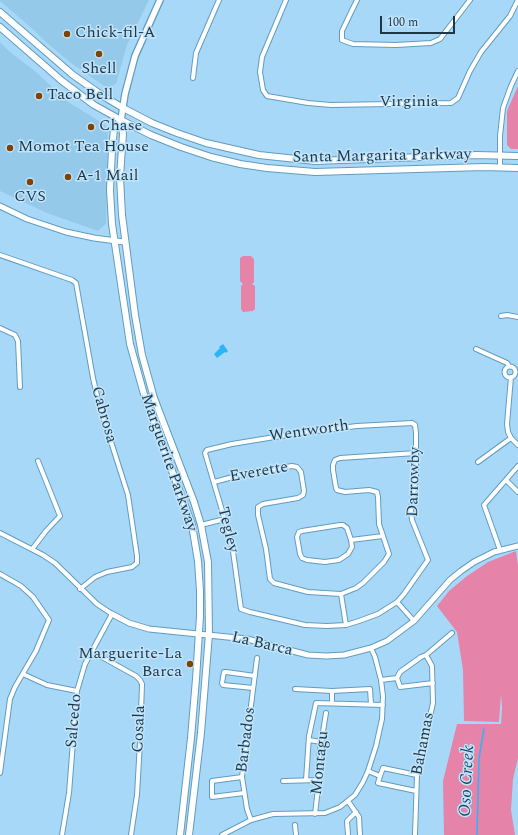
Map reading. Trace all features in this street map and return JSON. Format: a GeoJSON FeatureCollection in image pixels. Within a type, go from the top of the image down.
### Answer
{"type":"FeatureCollection","features":[{"type":"Feature","properties":{"kind":"main road","name":"Marguerite Parkway"},"geometry":{"type":"LineString","coordinates":[[160,0],[135,56],[125,94],[121,120],[123,134],[120,187],[124,242],[135,315],[146,372],[154,398],[194,502],[201,525],[208,562],[209,634],[201,733],[189,835]]}},
{"type":"Feature","properties":{"kind":"main road","name":"Santa Margarita Parkway"},"geometry":{"type":"LineString","coordinates":[[0,12],[73,75],[123,108],[166,129],[206,143],[239,152],[277,158],[333,161],[476,155],[518,156]]}},
{"type":"Feature","properties":{"kind":"main road","name":"Santa Margarita Parkway"},"geometry":{"type":"LineString","coordinates":[[0,27],[72,89],[121,120],[164,141],[234,162],[302,172],[500,167],[518,168]]}},
{"type":"Feature","properties":{"kind":"main road","name":"Marguerite Parkway"},"geometry":{"type":"LineString","coordinates":[[121,120],[114,129],[111,161],[112,224],[130,344],[145,398],[192,525],[198,561],[200,591],[198,633],[191,738],[180,835]]}},
{"type":"Feature","properties":{"kind":"street"},"geometry":{"type":"LineString","coordinates":[[193,78],[196,53],[218,0]]}},
{"type":"Feature","properties":{"kind":"street","name":"Virginia"},"geometry":{"type":"LineString","coordinates":[[286,0],[262,57],[261,82],[263,90],[267,96],[308,103],[331,105],[451,103],[458,98],[480,52],[510,16],[518,0]]}},
{"type":"Feature","properties":{"kind":"street"},"geometry":{"type":"LineString","coordinates":[[357,0],[342,31],[342,40],[353,44],[396,45],[431,43],[440,39],[470,0]]}},
{"type":"Feature","properties":{"kind":"street"},"geometry":{"type":"LineString","coordinates":[[500,167],[500,136],[503,108],[518,71]]}},
{"type":"Feature","properties":{"kind":"street"},"geometry":{"type":"LineString","coordinates":[[0,206],[27,219],[66,232],[124,242]]}},
{"type":"Feature","properties":{"kind":"street","name":"Cabrosa"},"geometry":{"type":"LineString","coordinates":[[0,255],[72,280],[76,283],[92,378],[128,495],[137,563],[132,567],[107,572],[95,577],[80,589]]}},
{"type":"Feature","properties":{"kind":"street"},"geometry":{"type":"LineString","coordinates":[[501,316],[507,315],[518,317]]}},
{"type":"Feature","properties":{"kind":"street"},"geometry":{"type":"LineString","coordinates":[[0,328],[15,335],[18,341],[20,387]]}},
{"type":"Feature","properties":{"kind":"street"},"geometry":{"type":"LineString","coordinates":[[476,348],[506,363],[516,371],[514,376],[511,377],[507,424],[508,432],[511,438],[518,445]]}},
{"type":"Feature","properties":{"kind":"street"},"geometry":{"type":"LineString","coordinates":[[509,366],[505,369],[504,373],[506,376],[511,377]]}},
{"type":"Feature","properties":{"kind":"street","name":"Wentworth"},"geometry":{"type":"LineString","coordinates":[[205,453],[207,450],[232,444],[298,433],[356,426],[412,423],[415,425]]}},
{"type":"Feature","properties":{"kind":"street","name":"Darrowby"},"geometry":{"type":"LineString","coordinates":[[397,602],[428,560],[412,520],[412,505],[416,475],[415,425]]}},
{"type":"Feature","properties":{"kind":"street"},"geometry":{"type":"LineString","coordinates":[[478,462],[511,438]]}},
{"type":"Feature","properties":{"kind":"street","name":"Tegley"},"geometry":{"type":"LineString","coordinates":[[205,453],[232,544],[241,609],[305,625],[346,625]]}},
{"type":"Feature","properties":{"kind":"street"},"geometry":{"type":"LineString","coordinates":[[414,621],[397,602],[378,614],[359,622],[346,625],[341,594],[356,588],[363,583],[384,562],[388,554],[379,524],[377,492],[369,490],[340,492],[336,488],[333,465],[334,460],[340,458],[416,453]]}},
{"type":"Feature","properties":{"kind":"street"},"geometry":{"type":"LineString","coordinates":[[33,548],[46,530],[60,516],[38,461]]}},
{"type":"Feature","properties":{"kind":"street","name":"Everette"},"geometry":{"type":"LineString","coordinates":[[214,482],[248,473],[292,466],[297,467],[301,472],[304,491],[303,495],[298,498],[263,504],[258,507],[258,515],[266,549],[270,579],[274,583],[308,592],[341,594]]}},
{"type":"Feature","properties":{"kind":"street"},"geometry":{"type":"LineString","coordinates":[[500,550],[484,505],[518,466]]}},
{"type":"Feature","properties":{"kind":"street"},"geometry":{"type":"LineString","coordinates":[[506,480],[518,492]]}},
{"type":"Feature","properties":{"kind":"street"},"geometry":{"type":"LineString","coordinates":[[201,525],[225,519]]}},
{"type":"Feature","properties":{"kind":"street"},"geometry":{"type":"LineString","coordinates":[[343,525],[347,528],[351,540],[352,549],[344,557],[335,561],[325,562],[302,558],[297,537],[302,531],[343,525]]}},
{"type":"Feature","properties":{"kind":"street","name":"La Barca"},"geometry":{"type":"LineString","coordinates":[[0,533],[33,548],[55,563],[97,604],[129,623],[149,628],[258,641],[308,655],[326,656],[344,655],[371,648],[387,641],[414,621],[450,580],[461,571],[487,555],[518,546]]}},
{"type":"Feature","properties":{"kind":"street"},"geometry":{"type":"LineString","coordinates":[[351,540],[383,536]]}},
{"type":"Feature","properties":{"kind":"street"},"geometry":{"type":"LineString","coordinates":[[0,574],[21,586],[33,598],[49,620],[36,651],[15,687],[10,700],[0,773]]}},
{"type":"Feature","properties":{"kind":"street","name":"Salcedo"},"geometry":{"type":"LineString","coordinates":[[62,835],[69,793],[77,691],[84,664],[112,614]]}},
{"type":"Feature","properties":{"kind":"street"},"geometry":{"type":"LineString","coordinates":[[433,683],[400,686],[397,678],[400,672],[426,655],[452,633]]}},
{"type":"Feature","properties":{"kind":"street"},"geometry":{"type":"LineString","coordinates":[[222,835],[230,834],[251,820],[262,816],[281,813],[325,813],[340,807],[355,795],[368,771],[380,730],[383,705],[381,680],[371,648]]}},
{"type":"Feature","properties":{"kind":"street","name":"Cosala"},"geometry":{"type":"LineString","coordinates":[[91,651],[136,676],[142,684],[137,795],[131,835]]}},
{"type":"Feature","properties":{"kind":"street","name":"Bahamas"},"geometry":{"type":"LineString","coordinates":[[415,835],[417,775],[433,703],[432,666],[426,655]]}},
{"type":"Feature","properties":{"kind":"street","name":"Barbados"},"geometry":{"type":"LineString","coordinates":[[251,820],[247,809],[242,777],[257,658]]}},
{"type":"Feature","properties":{"kind":"street"},"geometry":{"type":"LineString","coordinates":[[253,688],[223,685],[222,683],[224,672],[255,676]]}},
{"type":"Feature","properties":{"kind":"street"},"geometry":{"type":"LineString","coordinates":[[23,674],[47,685],[77,691]]}},
{"type":"Feature","properties":{"kind":"street"},"geometry":{"type":"LineString","coordinates":[[381,680],[397,678]]}},
{"type":"Feature","properties":{"kind":"street"},"geometry":{"type":"LineString","coordinates":[[295,689],[332,691],[370,689],[371,704]]}},
{"type":"Feature","properties":{"kind":"street"},"geometry":{"type":"LineString","coordinates":[[332,691],[332,703]]}},
{"type":"Feature","properties":{"kind":"street"},"geometry":{"type":"LineString","coordinates":[[306,780],[309,740],[316,703],[383,705]]}},
{"type":"Feature","properties":{"kind":"street","name":"Montagu"},"geometry":{"type":"LineString","coordinates":[[315,814],[319,780],[319,757],[326,713]]}},
{"type":"Feature","properties":{"kind":"street"},"geometry":{"type":"LineString","coordinates":[[309,740],[321,742]]}},
{"type":"Feature","properties":{"kind":"street"},"geometry":{"type":"LineString","coordinates":[[416,791],[378,783],[383,768],[417,775]]}},
{"type":"Feature","properties":{"kind":"street"},"geometry":{"type":"LineString","coordinates":[[368,771],[380,776]]}},
{"type":"Feature","properties":{"kind":"street"},"geometry":{"type":"LineString","coordinates":[[242,777],[212,781],[212,797],[244,793]]}},
{"type":"Feature","properties":{"kind":"street"},"geometry":{"type":"LineString","coordinates":[[282,782],[319,780]]}},
{"type":"Feature","properties":{"kind":"street"},"geometry":{"type":"LineString","coordinates":[[348,801],[359,817],[360,835]]}},
{"type":"Feature","properties":{"kind":"street"},"geometry":{"type":"LineString","coordinates":[[348,835],[347,821],[356,812]]}},
{"type":"Feature","properties":{"kind":"street"},"geometry":{"type":"LineString","coordinates":[[295,824],[296,835]]}},
{"type":"Feature","properties":{"kind":"shaded area"},"geometry":{"type":"Polygon","coordinates":[[[0,0],[149,0],[127,45],[116,84],[107,88],[71,63],[0,0]]]}},
{"type":"Feature","properties":{"kind":"shaded area"},"geometry":{"type":"Polygon","coordinates":[[[0,42],[10,52],[36,72],[68,102],[104,124],[108,130],[106,224],[98,231],[47,213],[0,191],[0,42]]]}},
{"type":"Feature","properties":{"kind":"shaded area"},"geometry":{"type":"Polygon","coordinates":[[[518,86],[518,149],[511,149],[507,145],[507,111],[518,86]]]}},
{"type":"Feature","properties":{"kind":"shaded area"},"geometry":{"type":"Polygon","coordinates":[[[243,256],[251,256],[254,259],[254,282],[252,284],[255,286],[255,309],[253,311],[243,312],[241,309],[241,286],[243,284],[240,281],[240,258],[243,256]]]}},
{"type":"Feature","properties":{"kind":"shaded area"},"geometry":{"type":"Polygon","coordinates":[[[516,551],[518,566],[518,758],[513,779],[511,810],[515,835],[444,835],[443,781],[457,724],[501,724],[502,708],[501,694],[499,722],[464,721],[463,670],[457,632],[437,606],[449,591],[467,576],[488,562],[516,551]]]}},
{"type":"Feature","properties":{"kind":"water"},"geometry":{"type":"Polygon","coordinates":[[[223,344],[228,351],[217,358],[214,354],[223,344]]]}},
{"type":"Feature","properties":{"kind":"waterway","name":"Oso Creek"},"geometry":{"type":"LineString","coordinates":[[477,835],[479,758],[484,729]]}},
{"type":"Feature","properties":{"kind":"place","name":"Chick-fil-A"},"geometry":{"type":"Point","coordinates":[67,34]}},
{"type":"Feature","properties":{"kind":"place","name":"Shell"},"geometry":{"type":"Point","coordinates":[99,54]}},
{"type":"Feature","properties":{"kind":"place","name":"Taco Bell"},"geometry":{"type":"Point","coordinates":[39,96]}},
{"type":"Feature","properties":{"kind":"place","name":"Chase"},"geometry":{"type":"Point","coordinates":[91,127]}},
{"type":"Feature","properties":{"kind":"place","name":"Momot Tea House"},"geometry":{"type":"Point","coordinates":[10,148]}},
{"type":"Feature","properties":{"kind":"place","name":"A-1 Mail"},"geometry":{"type":"Point","coordinates":[68,177]}},
{"type":"Feature","properties":{"kind":"place","name":"CVS"},"geometry":{"type":"Point","coordinates":[30,182]}},
{"type":"Feature","properties":{"kind":"place","name":"Marguerite-La Barca"},"geometry":{"type":"Point","coordinates":[190,664]}}]}
